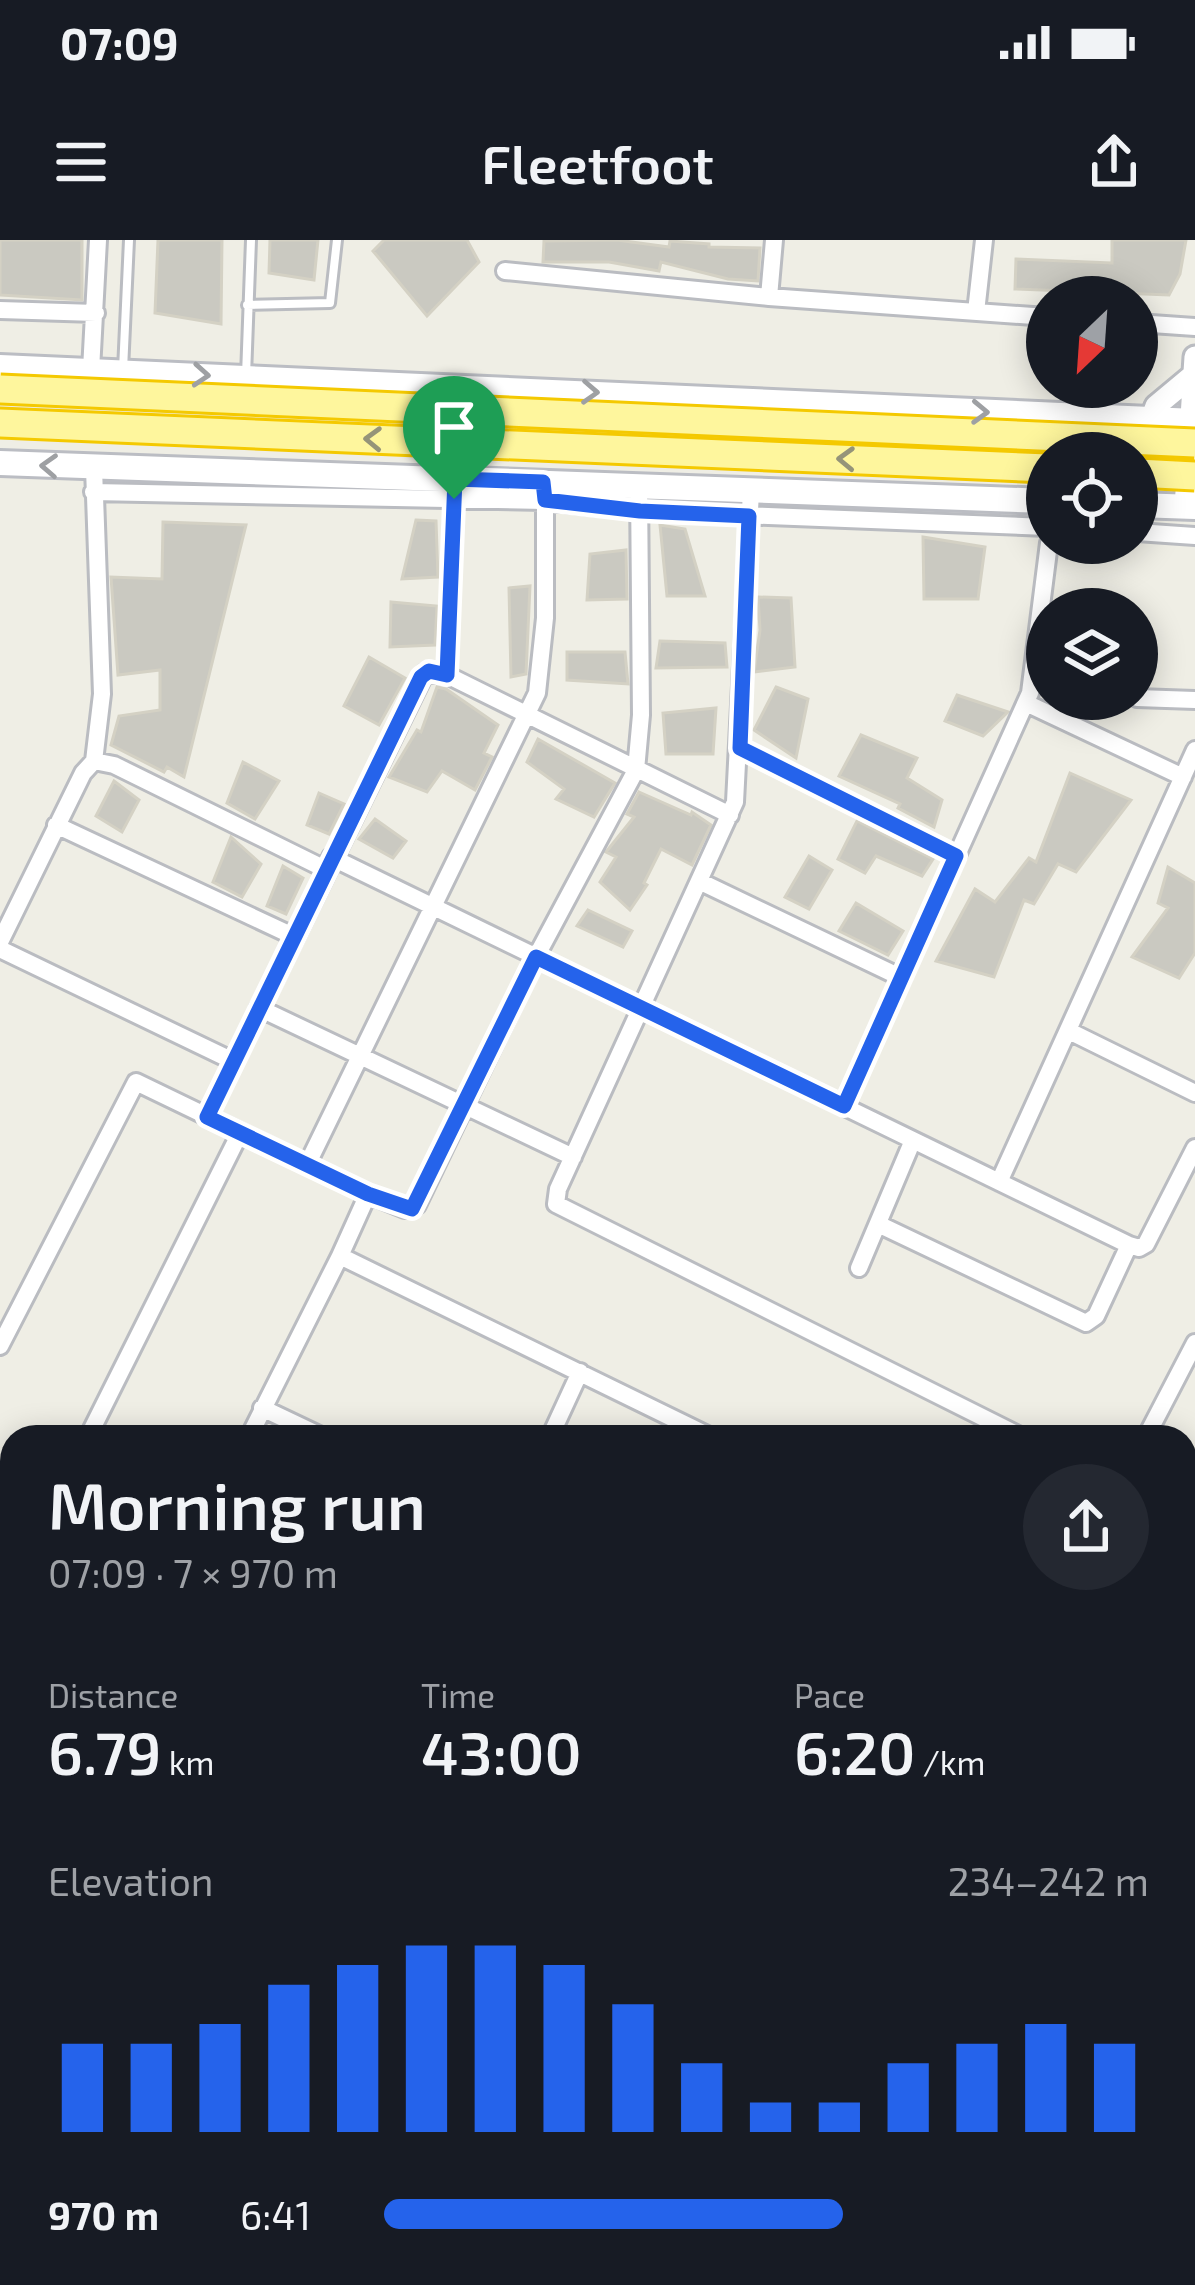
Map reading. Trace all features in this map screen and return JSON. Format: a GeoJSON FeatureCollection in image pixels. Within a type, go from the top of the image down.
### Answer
{"type":"FeatureCollection","features":[{"type":"Feature","properties":{"kind":"highway"},"geometry":{"type":"LineString","coordinates":[[0,389],[1193,429]]}},
{"type":"Feature","properties":{"kind":"highway"},"geometry":{"type":"LineString","coordinates":[[0,424],[1026,467]]}},
{"type":"Feature","properties":{"kind":"highway"},"geometry":{"type":"LineString","coordinates":[[1158,474],[1195,476]]}},
{"type":"Feature","properties":{"kind":"main road"},"geometry":{"type":"LineString","coordinates":[[0,367],[1151,420],[1193,429]]}},
{"type":"Feature","properties":{"kind":"main road"},"geometry":{"type":"LineString","coordinates":[[0,463],[93,480],[544,491],[750,503],[1026,501]]}},
{"type":"Feature","properties":{"kind":"main road"},"geometry":{"type":"LineString","coordinates":[[1158,506],[1190,507]]}},
{"type":"Feature","properties":{"kind":"street"},"geometry":{"type":"LineString","coordinates":[[92,370],[98,240]]}},
{"type":"Feature","properties":{"kind":"street"},"geometry":{"type":"LineString","coordinates":[[770,297],[774,240]]}},
{"type":"Feature","properties":{"kind":"street"},"geometry":{"type":"LineString","coordinates":[[976,312],[984,240]]}},
{"type":"Feature","properties":{"kind":"street"},"geometry":{"type":"LineString","coordinates":[[505,271],[1026,316]]}},
{"type":"Feature","properties":{"kind":"street"},"geometry":{"type":"LineString","coordinates":[[0,310],[96,313]]}},
{"type":"Feature","properties":{"kind":"street"},"geometry":{"type":"LineString","coordinates":[[1158,324],[1195,327]]}},
{"type":"Feature","properties":{"kind":"street"},"geometry":{"type":"LineString","coordinates":[[1151,420],[1156,406],[1193,366]]}},
{"type":"Feature","properties":{"kind":"street"},"geometry":{"type":"LineString","coordinates":[[1190,507],[1193,366]]}},
{"type":"Feature","properties":{"kind":"street"},"geometry":{"type":"LineString","coordinates":[[93,480],[102,694],[94,761],[82,773],[0,945],[233,1061]]}},
{"type":"Feature","properties":{"kind":"street"},"geometry":{"type":"LineString","coordinates":[[447,675],[454,489]]}},
{"type":"Feature","properties":{"kind":"street"},"geometry":{"type":"LineString","coordinates":[[307,1165],[529,716],[537,693],[544,636],[544,491]]}},
{"type":"Feature","properties":{"kind":"street"},"geometry":{"type":"LineString","coordinates":[[0,1346],[134,1083],[368,1194],[405,1209],[417,1205],[536,957],[636,770],[640,752],[640,499]]}},
{"type":"Feature","properties":{"kind":"street"},"geometry":{"type":"LineString","coordinates":[[998,1425],[560,1209],[555,1196],[730,815],[740,748],[750,503],[1026,525]]}},
{"type":"Feature","properties":{"kind":"street"},"geometry":{"type":"LineString","coordinates":[[1158,533],[1195,536]]}},
{"type":"Feature","properties":{"kind":"street"},"geometry":{"type":"LineString","coordinates":[[207,1117],[328,863],[421,677],[429,671],[447,675],[730,815]]}},
{"type":"Feature","properties":{"kind":"street"},"geometry":{"type":"LineString","coordinates":[[1158,699],[1195,700]]}},
{"type":"Feature","properties":{"kind":"street"},"geometry":{"type":"LineString","coordinates":[[844,1106],[1026,713]]}},
{"type":"Feature","properties":{"kind":"street"},"geometry":{"type":"LineString","coordinates":[[1077,720],[1183,777]]}},
{"type":"Feature","properties":{"kind":"street"},"geometry":{"type":"LineString","coordinates":[[740,748],[956,856]]}},
{"type":"Feature","properties":{"kind":"street"},"geometry":{"type":"LineString","coordinates":[[999,1182],[1195,750]]}},
{"type":"Feature","properties":{"kind":"street"},"geometry":{"type":"LineString","coordinates":[[94,761],[115,765],[431,907],[1129,1245],[1146,1244],[1195,1148]]}},
{"type":"Feature","properties":{"kind":"street"},"geometry":{"type":"LineString","coordinates":[[56,825],[293,936]]}},
{"type":"Feature","properties":{"kind":"street"},"geometry":{"type":"LineString","coordinates":[[701,882],[902,978]]}},
{"type":"Feature","properties":{"kind":"street"},"geometry":{"type":"LineString","coordinates":[[259,1008],[573,1157]]}},
{"type":"Feature","properties":{"kind":"street"},"geometry":{"type":"LineString","coordinates":[[1069,1031],[1195,1094]]}},
{"type":"Feature","properties":{"kind":"street"},"geometry":{"type":"LineString","coordinates":[[94,1425],[240,1133]]}},
{"type":"Feature","properties":{"kind":"street"},"geometry":{"type":"LineString","coordinates":[[859,1268],[913,1140]]}},
{"type":"Feature","properties":{"kind":"street"},"geometry":{"type":"LineString","coordinates":[[254,1425],[368,1194]]}},
{"type":"Feature","properties":{"kind":"street"},"geometry":{"type":"LineString","coordinates":[[878,1224],[1086,1323],[1096,1316],[1129,1245]]}},
{"type":"Feature","properties":{"kind":"street"},"geometry":{"type":"LineString","coordinates":[[340,1256],[687,1425]]}},
{"type":"Feature","properties":{"kind":"street"},"geometry":{"type":"LineString","coordinates":[[1152,1425],[1195,1343]]}},
{"type":"Feature","properties":{"kind":"street"},"geometry":{"type":"LineString","coordinates":[[556,1425],[580,1372]]}},
{"type":"Feature","properties":{"kind":"street"},"geometry":{"type":"LineString","coordinates":[[262,1408],[298,1425]]}},
{"type":"Feature","properties":{"kind":"lane"},"geometry":{"type":"LineString","coordinates":[[123,371],[129,240]]}},
{"type":"Feature","properties":{"kind":"lane"},"geometry":{"type":"LineString","coordinates":[[246,378],[250,240]]}},
{"type":"Feature","properties":{"kind":"lane"},"geometry":{"type":"LineString","coordinates":[[247,305],[330,303],[338,240]]}},
{"type":"Feature","properties":{"kind":"building"},"geometry":{"type":"Polygon","coordinates":[[[0,240],[82,240],[82,300],[0,295],[0,240]]]}},
{"type":"Feature","properties":{"kind":"building"},"geometry":{"type":"Polygon","coordinates":[[[158,240],[222,240],[221,324],[155,313],[158,240]]]}},
{"type":"Feature","properties":{"kind":"building"},"geometry":{"type":"Polygon","coordinates":[[[270,240],[318,240],[314,280],[269,273],[270,240]]]}},
{"type":"Feature","properties":{"kind":"building"},"geometry":{"type":"Polygon","coordinates":[[[384,240],[467,240],[479,262],[427,316],[373,251],[384,240]]]}},
{"type":"Feature","properties":{"kind":"building"},"geometry":{"type":"Polygon","coordinates":[[[617,240],[669,247],[670,241],[760,248],[758,281],[728,279],[661,262],[659,271],[609,262],[543,262],[544,241],[617,240]]]}},
{"type":"Feature","properties":{"kind":"building"},"geometry":{"type":"Polygon","coordinates":[[[1112,240],[1186,240],[1180,274],[1169,295],[1158,295],[1158,276],[1026,276],[1026,289],[1015,289],[1016,259],[1112,263],[1112,240]]]}},
{"type":"Feature","properties":{"kind":"building"},"geometry":{"type":"Polygon","coordinates":[[[416,520],[436,521],[438,577],[402,579],[416,520]]]}},
{"type":"Feature","properties":{"kind":"building"},"geometry":{"type":"Polygon","coordinates":[[[163,522],[246,525],[184,777],[111,745],[119,716],[160,710],[160,670],[118,675],[111,577],[162,579],[163,522]]]}},
{"type":"Feature","properties":{"kind":"building"},"geometry":{"type":"Polygon","coordinates":[[[660,525],[685,529],[705,596],[667,596],[660,525]]]}},
{"type":"Feature","properties":{"kind":"building"},"geometry":{"type":"Polygon","coordinates":[[[923,537],[985,547],[978,599],[924,599],[923,537]]]}},
{"type":"Feature","properties":{"kind":"building"},"geometry":{"type":"Polygon","coordinates":[[[626,550],[627,599],[587,600],[590,554],[626,550]]]}},
{"type":"Feature","properties":{"kind":"building"},"geometry":{"type":"Polygon","coordinates":[[[530,586],[526,674],[511,677],[509,588],[530,586]]]}},
{"type":"Feature","properties":{"kind":"building"},"geometry":{"type":"Polygon","coordinates":[[[758,597],[791,598],[795,667],[754,672],[760,630],[758,597]]]}},
{"type":"Feature","properties":{"kind":"building"},"geometry":{"type":"Polygon","coordinates":[[[391,602],[437,606],[435,645],[390,647],[391,602]]]}},
{"type":"Feature","properties":{"kind":"building"},"geometry":{"type":"Polygon","coordinates":[[[660,641],[725,643],[727,667],[656,668],[660,641]]]}},
{"type":"Feature","properties":{"kind":"building"},"geometry":{"type":"Polygon","coordinates":[[[567,652],[625,652],[628,684],[567,680],[567,652]]]}},
{"type":"Feature","properties":{"kind":"building"},"geometry":{"type":"Polygon","coordinates":[[[369,657],[405,678],[379,725],[344,706],[369,657]]]}},
{"type":"Feature","properties":{"kind":"building"},"geometry":{"type":"Polygon","coordinates":[[[437,687],[498,725],[484,753],[492,757],[475,790],[442,771],[427,792],[389,777],[417,730],[421,732],[437,687]]]}},
{"type":"Feature","properties":{"kind":"building"},"geometry":{"type":"Polygon","coordinates":[[[776,687],[808,699],[796,758],[754,730],[776,687]]]}},
{"type":"Feature","properties":{"kind":"building"},"geometry":{"type":"Polygon","coordinates":[[[957,695],[1008,712],[983,736],[945,721],[957,695]]]}},
{"type":"Feature","properties":{"kind":"building"},"geometry":{"type":"Polygon","coordinates":[[[716,708],[713,754],[666,754],[663,713],[716,708]]]}},
{"type":"Feature","properties":{"kind":"building"},"geometry":{"type":"Polygon","coordinates":[[[861,735],[917,758],[907,778],[942,800],[934,827],[898,808],[900,804],[839,776],[861,735]]]}},
{"type":"Feature","properties":{"kind":"building"},"geometry":{"type":"Polygon","coordinates":[[[538,739],[615,783],[594,817],[556,799],[564,789],[527,762],[538,739]]]}},
{"type":"Feature","properties":{"kind":"building"},"geometry":{"type":"Polygon","coordinates":[[[243,762],[279,781],[255,819],[227,803],[243,762]]]}},
{"type":"Feature","properties":{"kind":"building"},"geometry":{"type":"Polygon","coordinates":[[[1070,773],[1131,800],[1076,872],[1058,864],[1034,904],[1024,900],[994,977],[936,961],[975,889],[995,902],[1029,858],[1036,862],[1070,773]]]}},
{"type":"Feature","properties":{"kind":"building"},"geometry":{"type":"Polygon","coordinates":[[[114,781],[139,800],[122,832],[96,816],[114,781]]]}},
{"type":"Feature","properties":{"kind":"building"},"geometry":{"type":"Polygon","coordinates":[[[639,792],[692,812],[711,825],[692,865],[661,849],[647,885],[630,910],[600,882],[616,857],[606,852],[634,817],[627,814],[639,792]]]}},
{"type":"Feature","properties":{"kind":"building"},"geometry":{"type":"Polygon","coordinates":[[[319,793],[344,804],[329,834],[307,825],[319,793]]]}},
{"type":"Feature","properties":{"kind":"building"},"geometry":{"type":"Polygon","coordinates":[[[375,819],[406,841],[393,858],[359,839],[375,819]]]}},
{"type":"Feature","properties":{"kind":"building"},"geometry":{"type":"Polygon","coordinates":[[[857,821],[933,859],[922,876],[876,856],[865,873],[838,859],[857,821]]]}},
{"type":"Feature","properties":{"kind":"building"},"geometry":{"type":"Polygon","coordinates":[[[231,837],[261,864],[242,897],[213,882],[231,837]]]}},
{"type":"Feature","properties":{"kind":"building"},"geometry":{"type":"Polygon","coordinates":[[[809,856],[832,870],[809,909],[785,897],[809,856]]]}},
{"type":"Feature","properties":{"kind":"building"},"geometry":{"type":"Polygon","coordinates":[[[283,866],[303,878],[286,914],[267,906],[283,866]]]}},
{"type":"Feature","properties":{"kind":"building"},"geometry":{"type":"Polygon","coordinates":[[[1168,867],[1195,883],[1195,953],[1179,978],[1132,957],[1168,908],[1158,903],[1168,867]]]}},
{"type":"Feature","properties":{"kind":"building"},"geometry":{"type":"Polygon","coordinates":[[[856,903],[903,931],[888,955],[839,931],[856,903]]]}},
{"type":"Feature","properties":{"kind":"building"},"geometry":{"type":"Polygon","coordinates":[[[588,910],[632,931],[623,947],[577,926],[588,910]]]}},
{"type":"Feature","properties":{"kind":"route"},"geometry":{"type":"LineString","coordinates":[[455,479],[543,482],[545,500],[749,516],[740,748],[956,856],[844,1106],[536,957],[412,1209],[368,1194],[207,1117],[421,677],[429,671],[447,675],[454,499],[455,479]]}}]}
